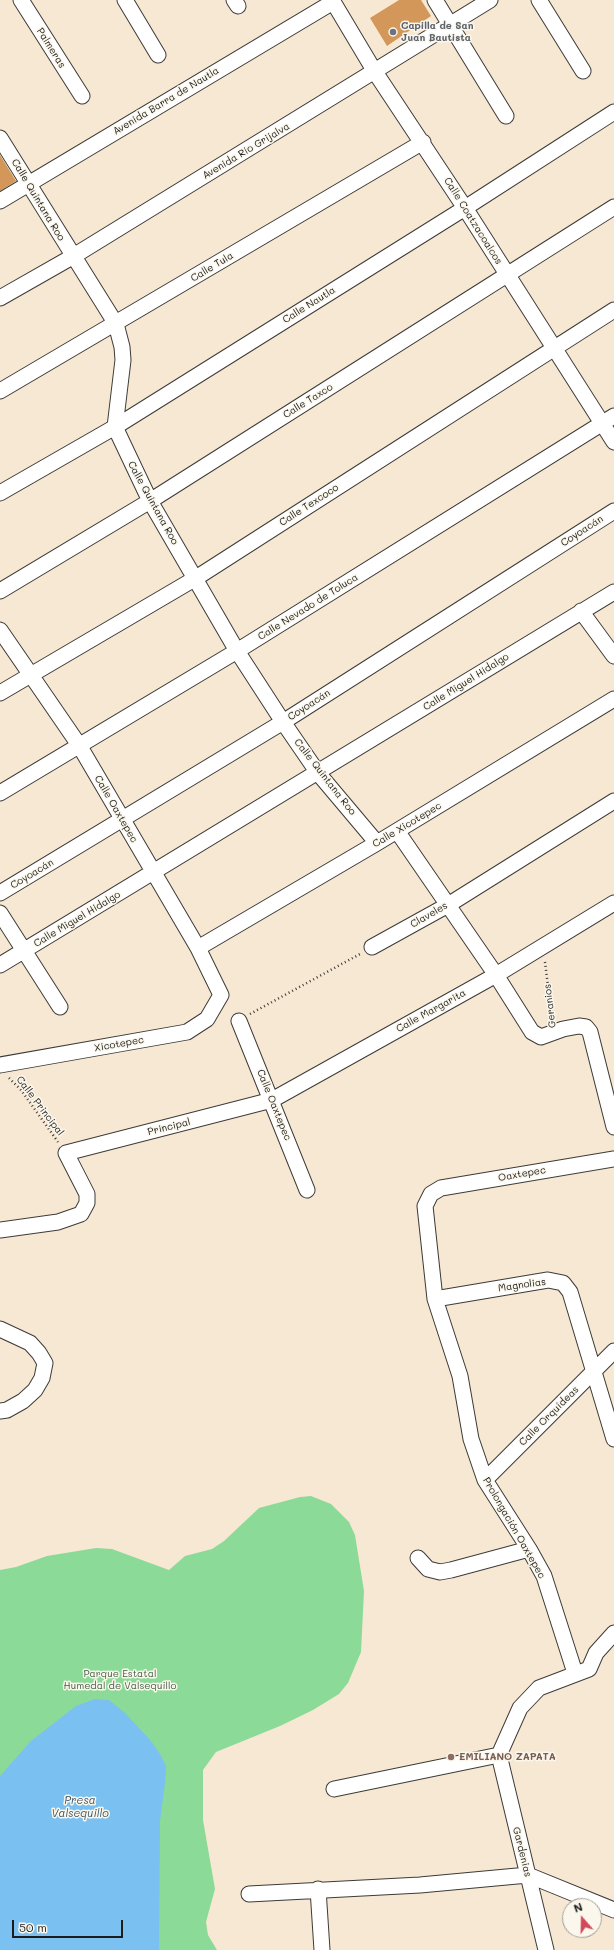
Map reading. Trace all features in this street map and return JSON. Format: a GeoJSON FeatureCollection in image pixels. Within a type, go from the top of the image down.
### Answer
{"type":"FeatureCollection","features":[{"type":"Feature","properties":{"kind":"street","name":"Palmeras"},"geometry":{"type":"LineString","coordinates":[[21,0],[82,96]]}},
{"type":"Feature","properties":{"kind":"street"},"geometry":{"type":"LineString","coordinates":[[125,0],[158,55]]}},
{"type":"Feature","properties":{"kind":"street"},"geometry":{"type":"LineString","coordinates":[[435,0],[506,116]]}},
{"type":"Feature","properties":{"kind":"street","name":"Avenida Río Grijalva"},"geometry":{"type":"LineString","coordinates":[[0,298],[72,257],[490,0]]}},
{"type":"Feature","properties":{"kind":"street"},"geometry":{"type":"LineString","coordinates":[[539,0],[583,71]]}},
{"type":"Feature","properties":{"kind":"street","name":"Calle Coatzacoalcos"},"geometry":{"type":"LineString","coordinates":[[333,1],[375,72],[423,142],[554,348],[608,420],[614,442]]}},
{"type":"Feature","properties":{"kind":"street","name":"Avenida Barra de Nautla"},"geometry":{"type":"LineString","coordinates":[[0,201],[333,1]]}},
{"type":"Feature","properties":{"kind":"street","name":"Calle Nautla"},"geometry":{"type":"LineString","coordinates":[[0,493],[115,427],[465,208],[614,112]]}},
{"type":"Feature","properties":{"kind":"street","name":"Calle Quintana Roo"},"geometry":{"type":"LineString","coordinates":[[0,138],[72,257],[116,324],[122,348],[123,360],[115,427],[150,501],[237,651],[283,722],[318,773],[377,843]]}},
{"type":"Feature","properties":{"kind":"street","name":"Calle Tula"},"geometry":{"type":"LineString","coordinates":[[0,392],[423,142]]}},
{"type":"Feature","properties":{"kind":"street","name":"Calle Taxco"},"geometry":{"type":"LineString","coordinates":[[0,590],[150,501],[614,207]]}},
{"type":"Feature","properties":{"kind":"street","name":"Calle Texcoco"},"geometry":{"type":"LineString","coordinates":[[0,693],[196,578],[614,310]]}},
{"type":"Feature","properties":{"kind":"street","name":"Calle Nevado de Toluca"},"geometry":{"type":"LineString","coordinates":[[0,793],[237,651],[608,420]]}},
{"type":"Feature","properties":{"kind":"street","name":"Coyoacán"},"geometry":{"type":"LineString","coordinates":[[0,893],[124,820],[283,722],[614,511]]}},
{"type":"Feature","properties":{"kind":"street","name":"Calle Miguel Hidalgo"},"geometry":{"type":"LineString","coordinates":[[0,965],[614,592]]}},
{"type":"Feature","properties":{"kind":"street"},"geometry":{"type":"LineString","coordinates":[[581,612],[614,656]]}},
{"type":"Feature","properties":{"kind":"street","name":"Calle Oaxtepec"},"geometry":{"type":"LineString","coordinates":[[0,630],[79,745],[198,948],[221,995]]}},
{"type":"Feature","properties":{"kind":"street","name":"Calle Xicotepec"},"geometry":{"type":"LineString","coordinates":[[198,948],[377,843],[614,699]]}},
{"type":"Feature","properties":{"kind":"street","name":"Claveles"},"geometry":{"type":"LineString","coordinates":[[372,947],[448,904],[614,801]]}},
{"type":"Feature","properties":{"kind":"street"},"geometry":{"type":"LineString","coordinates":[[397,831],[496,975],[532,1032],[541,1037],[553,1033]]}},
{"type":"Feature","properties":{"kind":"street","name":"Calle Margarita"},"geometry":{"type":"LineString","coordinates":[[272,1100],[496,975],[614,903]]}},
{"type":"Feature","properties":{"kind":"street"},"geometry":{"type":"LineString","coordinates":[[0,913],[60,1007]]}},
{"type":"Feature","properties":{"kind":"street","name":"Xicotepec"},"geometry":{"type":"LineString","coordinates":[[3,1070],[187,1032],[207,1019],[221,995]]}},
{"type":"Feature","properties":{"kind":"street","name":"Calle Oaxtepec"},"geometry":{"type":"LineString","coordinates":[[239,1021],[307,1190]]}},
{"type":"Feature","properties":{"kind":"street","name":"Geranios"},"geometry":{"type":"LineString","coordinates":[[553,1033],[563,1029],[586,1027],[590,1032],[614,1127]]}},
{"type":"Feature","properties":{"kind":"street","name":"Principal"},"geometry":{"type":"LineString","coordinates":[[66,1153],[272,1100]]}},
{"type":"Feature","properties":{"kind":"street"},"geometry":{"type":"LineString","coordinates":[[0,1230],[58,1222],[81,1214],[87,1202],[87,1194],[66,1153]]}},
{"type":"Feature","properties":{"kind":"street","name":"Oaxtepec"},"geometry":{"type":"LineString","coordinates":[[431,1194],[441,1188],[614,1159]]}},
{"type":"Feature","properties":{"kind":"street","name":"Prolongación Oaxtepec"},"geometry":{"type":"LineString","coordinates":[[431,1194],[425,1206],[436,1298],[460,1376],[471,1439],[485,1480],[529,1549],[544,1576],[575,1673]]}},
{"type":"Feature","properties":{"kind":"street","name":"Magnolias"},"geometry":{"type":"LineString","coordinates":[[436,1298],[548,1280],[563,1283],[570,1292],[614,1439]]}},
{"type":"Feature","properties":{"kind":"street"},"geometry":{"type":"LineString","coordinates":[[0,1329],[30,1343],[45,1363],[42,1378],[35,1390],[23,1401],[6,1410],[0,1411]]}},
{"type":"Feature","properties":{"kind":"street","name":"Calle Orquídeas"},"geometry":{"type":"LineString","coordinates":[[485,1480],[614,1351]]}},
{"type":"Feature","properties":{"kind":"street"},"geometry":{"type":"LineString","coordinates":[[418,1558],[428,1569],[440,1572],[529,1549]]}},
{"type":"Feature","properties":{"kind":"street"},"geometry":{"type":"LineString","coordinates":[[334,1789],[499,1755],[520,1708],[539,1688],[575,1673],[589,1669],[596,1653],[614,1633]]}},
{"type":"Feature","properties":{"kind":"street","name":"Gardenias"},"geometry":{"type":"LineString","coordinates":[[499,1755],[546,1950]]}},
{"type":"Feature","properties":{"kind":"street"},"geometry":{"type":"LineString","coordinates":[[248,1894],[318,1889],[420,1885],[528,1876],[614,1910]]}},
{"type":"Feature","properties":{"kind":"street"},"geometry":{"type":"LineString","coordinates":[[318,1889],[322,1950]]}},
{"type":"Feature","properties":{"kind":"path","name":"Geranios"},"geometry":{"type":"LineString","coordinates":[[543,946],[553,1033]]}},
{"type":"Feature","properties":{"kind":"path"},"geometry":{"type":"LineString","coordinates":[[239,1021],[372,947]]}},
{"type":"Feature","properties":{"kind":"path","name":"Calle Principal"},"geometry":{"type":"LineString","coordinates":[[3,1070],[21,1090],[66,1153]]}},
{"type":"Feature","properties":{"kind":"green space","name":"Parque Estatal Humedal de Valsequillo"},"geometry":{"type":"Polygon","coordinates":[[[311,1496],[331,1504],[349,1522],[355,1535],[364,1591],[361,1652],[348,1683],[339,1694],[313,1710],[280,1726],[216,1752],[203,1770],[203,1820],[215,1889],[206,1922],[208,1935],[217,1950],[0,1950],[0,1570],[16,1567],[47,1556],[96,1548],[112,1549],[169,1570],[185,1556],[212,1549],[224,1541],[259,1508],[300,1497],[311,1496]]]}},
{"type":"Feature","properties":{"kind":"water","name":"Presa Valsequillo"},"geometry":{"type":"Polygon","coordinates":[[[95,1699],[109,1700],[125,1713],[151,1741],[166,1766],[160,1821],[159,1950],[0,1950],[0,1776],[31,1741],[76,1706],[95,1699]]]}},
{"type":"Feature","properties":{"kind":"building","name":"Capilla de San Juan Bautista"},"geometry":{"type":"Polygon","coordinates":[[[399,0],[421,0],[431,16],[387,46],[370,18],[399,0]]]}},
{"type":"Feature","properties":{"kind":"building"},"geometry":{"type":"Polygon","coordinates":[[[0,155],[16,181],[0,191],[0,155]]]}},
{"type":"Feature","properties":{"kind":"place","name":"Capilla de San Juan Bautista"},"geometry":{"type":"Point","coordinates":[393,32]}},
{"type":"Feature","properties":{"kind":"place","name":"EMILIANO ZAPATA"},"geometry":{"type":"Point","coordinates":[451,1757]}}]}
